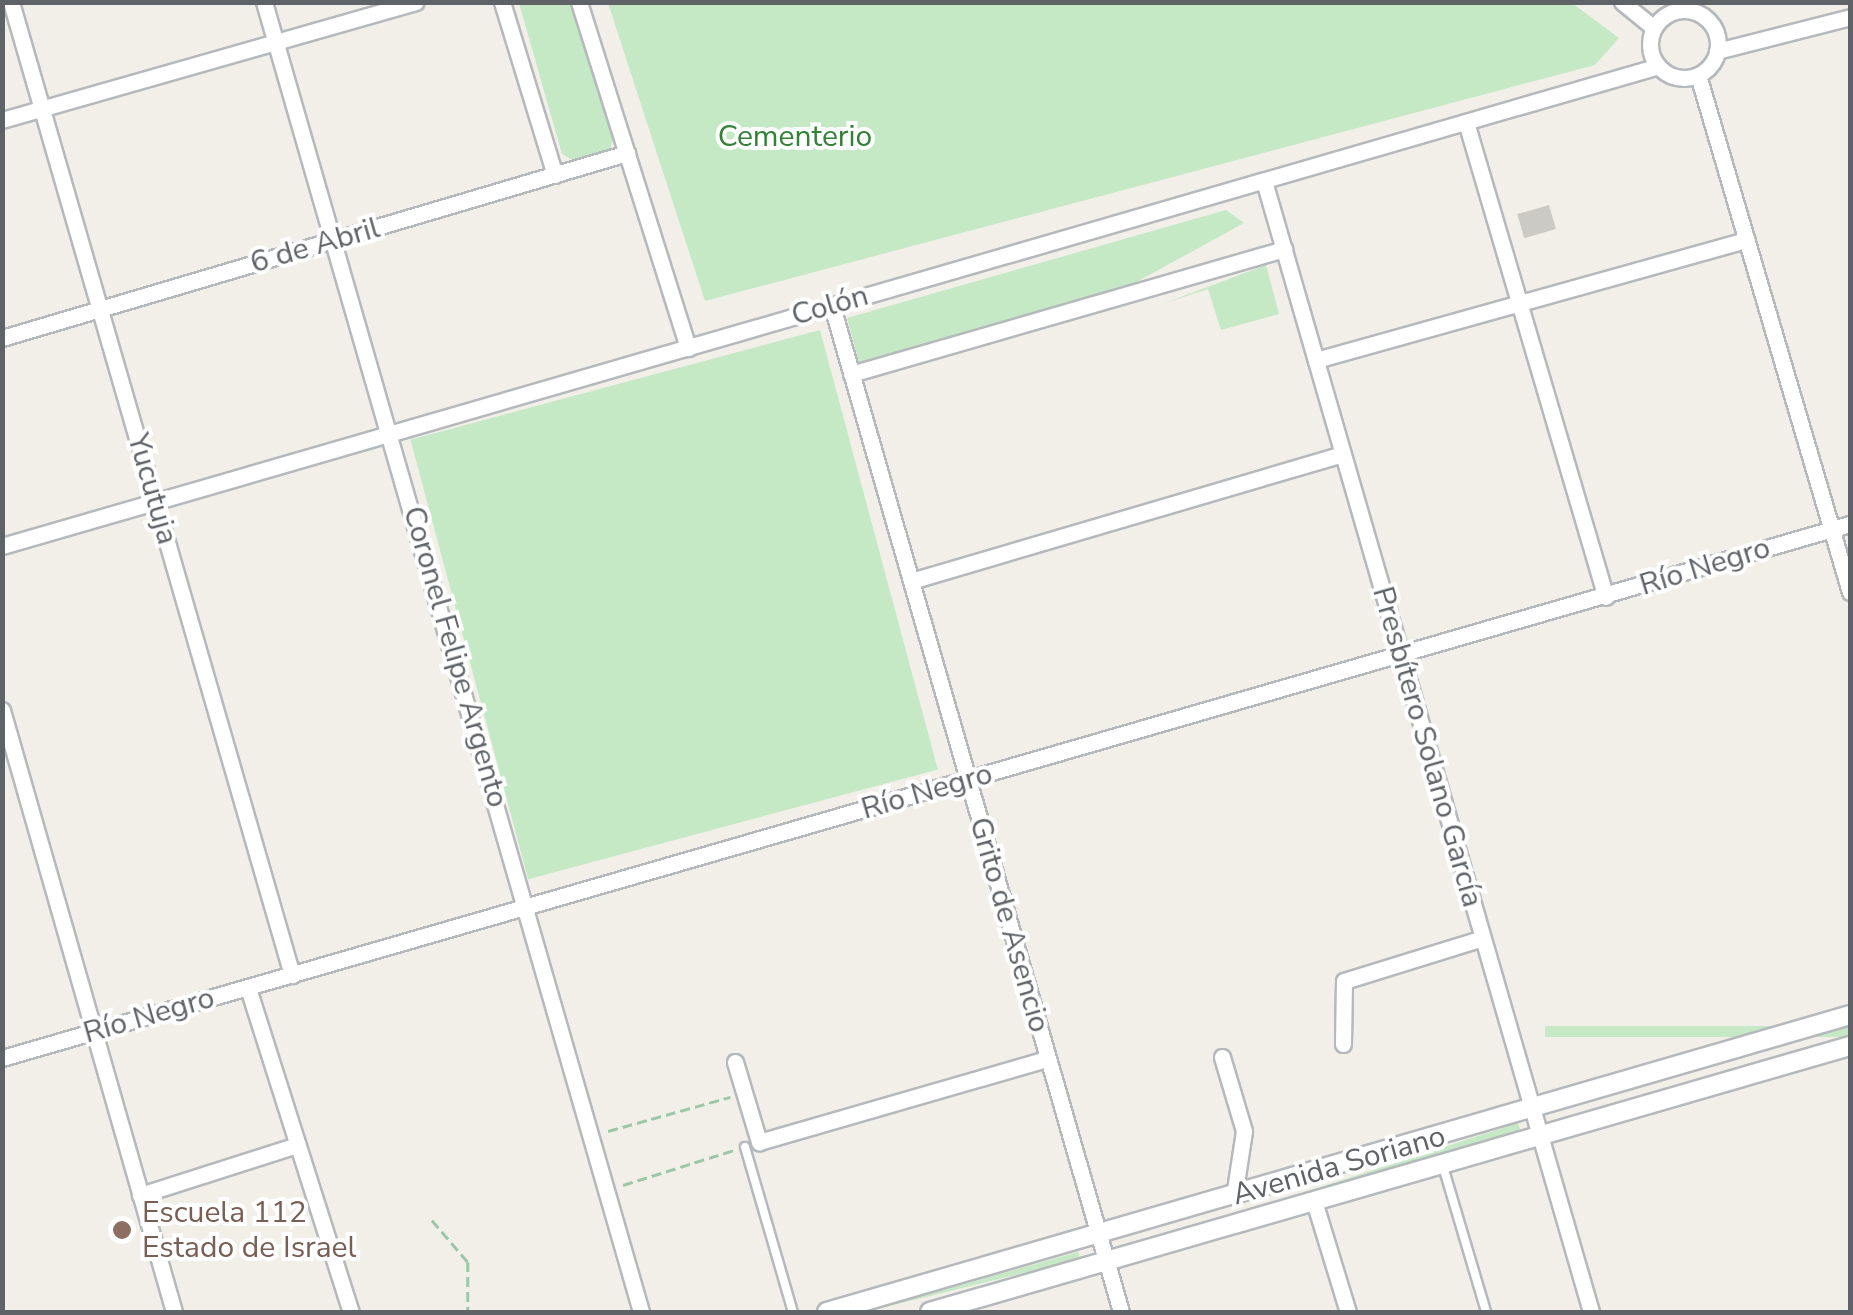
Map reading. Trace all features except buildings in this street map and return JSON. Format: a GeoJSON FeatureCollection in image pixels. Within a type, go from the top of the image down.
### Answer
{"type":"FeatureCollection","features":[{"type":"Feature","properties":{"kind":"street","name":"Yucutuja"},"geometry":{"type":"LineString","coordinates":[[10,2],[292,976]]}},
{"type":"Feature","properties":{"kind":"street","name":"Coronel Felipe Argento"},"geometry":{"type":"LineString","coordinates":[[264,2],[641,1312]]}},
{"type":"Feature","properties":{"kind":"street"},"geometry":{"type":"LineString","coordinates":[[2,120],[414,2]]}},
{"type":"Feature","properties":{"kind":"street"},"geometry":{"type":"LineString","coordinates":[[502,2],[556,174]]}},
{"type":"Feature","properties":{"kind":"street"},"geometry":{"type":"LineString","coordinates":[[579,2],[688,348]]}},
{"type":"Feature","properties":{"kind":"street"},"geometry":{"type":"LineString","coordinates":[[1622,2],[1654,28],[1658,66],[1698,75]]}},
{"type":"Feature","properties":{"kind":"street"},"geometry":{"type":"LineString","coordinates":[[1654,2],[1709,21],[1717,52]]}},
{"type":"Feature","properties":{"kind":"street"},"geometry":{"type":"LineString","coordinates":[[1654,28],[1675,9]]}},
{"type":"Feature","properties":{"kind":"street"},"geometry":{"type":"LineString","coordinates":[[1698,75],[1717,52],[1850,17]]}},
{"type":"Feature","properties":{"kind":"street","name":"Colón"},"geometry":{"type":"LineString","coordinates":[[2,546],[1658,66]]}},
{"type":"Feature","properties":{"kind":"street"},"geometry":{"type":"LineString","coordinates":[[1698,75],[1850,592]]}},
{"type":"Feature","properties":{"kind":"street"},"geometry":{"type":"LineString","coordinates":[[1466,122],[1606,597]]}},
{"type":"Feature","properties":{"kind":"street","name":"6 de Abril"},"geometry":{"type":"LineString","coordinates":[[2,338],[627,154]]}},
{"type":"Feature","properties":{"kind":"street","name":"Presbítero Solano García"},"geometry":{"type":"LineString","coordinates":[[1264,181],[1590,1312]]}},
{"type":"Feature","properties":{"kind":"street"},"geometry":{"type":"LineString","coordinates":[[1316,360],[1747,240]]}},
{"type":"Feature","properties":{"kind":"street"},"geometry":{"type":"LineString","coordinates":[[851,374],[1284,249]]}},
{"type":"Feature","properties":{"kind":"street","name":"Grito de Asencio"},"geometry":{"type":"LineString","coordinates":[[832,306],[1121,1312]]}},
{"type":"Feature","properties":{"kind":"street"},"geometry":{"type":"LineString","coordinates":[[911,581],[1343,454]]}},
{"type":"Feature","properties":{"kind":"street","name":"Río Negro"},"geometry":{"type":"LineString","coordinates":[[2,1058],[1850,524]]}},
{"type":"Feature","properties":{"kind":"street"},"geometry":{"type":"LineString","coordinates":[[2,710],[174,1312]]}},
{"type":"Feature","properties":{"kind":"street"},"geometry":{"type":"LineString","coordinates":[[1344,1044],[1344,980],[1482,938]]}},
{"type":"Feature","properties":{"kind":"street"},"geometry":{"type":"LineString","coordinates":[[248,988],[350,1312]]}},
{"type":"Feature","properties":{"kind":"street","name":"Avenida Soriano"},"geometry":{"type":"LineString","coordinates":[[827,1312],[1850,1015]]}},
{"type":"Feature","properties":{"kind":"street","name":"Avenida Soriano"},"geometry":{"type":"LineString","coordinates":[[930,1312],[1850,1046]]}},
{"type":"Feature","properties":{"kind":"street"},"geometry":{"type":"LineString","coordinates":[[1222,1057],[1244,1132],[1234,1196]]}},
{"type":"Feature","properties":{"kind":"street"},"geometry":{"type":"LineString","coordinates":[[735,1062],[759,1142],[1047,1059]]}},
{"type":"Feature","properties":{"kind":"street"},"geometry":{"type":"LineString","coordinates":[[140,1195],[297,1144]]}},
{"type":"Feature","properties":{"kind":"street"},"geometry":{"type":"LineString","coordinates":[[1314,1200],[1348,1312]]}},
{"type":"Feature","properties":{"kind":"lane"},"geometry":{"type":"LineString","coordinates":[[745,1146],[792,1312]]}},
{"type":"Feature","properties":{"kind":"lane"},"geometry":{"type":"LineString","coordinates":[[1442,1164],[1486,1312]]}},
{"type":"Feature","properties":{"kind":"path"},"geometry":{"type":"LineString","coordinates":[[592,1136],[744,1093]]}},
{"type":"Feature","properties":{"kind":"path"},"geometry":{"type":"LineString","coordinates":[[607,1190],[745,1146]]}},
{"type":"Feature","properties":{"kind":"path"},"geometry":{"type":"LineString","coordinates":[[432,1220],[468,1262],[468,1312]]}},
{"type":"Feature","properties":{"kind":"green space"},"geometry":{"type":"Polygon","coordinates":[[[519,3],[576,3],[615,132],[610,150],[573,160],[562,154],[519,3]]]}},
{"type":"Feature","properties":{"kind":"green space","name":"Cementerio"},"geometry":{"type":"Polygon","coordinates":[[[608,3],[1572,3],[1619,38],[1595,65],[705,301],[608,3]]]}},
{"type":"Feature","properties":{"kind":"green space"},"geometry":{"type":"Polygon","coordinates":[[[1226,210],[1244,223],[1131,285],[860,365],[847,318],[1226,210]]]}},
{"type":"Feature","properties":{"kind":"green space"},"geometry":{"type":"Polygon","coordinates":[[[1266,265],[1279,314],[1221,330],[1208,289],[1162,304],[1266,265]]]}},
{"type":"Feature","properties":{"kind":"green space"},"geometry":{"type":"Polygon","coordinates":[[[820,330],[938,769],[528,879],[410,440],[820,330]]]}},
{"type":"Feature","properties":{"kind":"green space"},"geometry":{"type":"Polygon","coordinates":[[[1545,1026],[1850,1026],[1850,1037],[1545,1037],[1545,1026]]]}},
{"type":"Feature","properties":{"kind":"green space"},"geometry":{"type":"Polygon","coordinates":[[[1518,1123],[1521,1132],[1126,1260],[1123,1251],[1518,1123]]]}},
{"type":"Feature","properties":{"kind":"green space"},"geometry":{"type":"Polygon","coordinates":[[[1078,1252],[1080,1259],[865,1312],[1078,1252]]]}},
{"type":"Feature","properties":{"kind":"place","name":"Escuela 112 Estado de Israel"},"geometry":{"type":"Point","coordinates":[122,1230]}}]}
